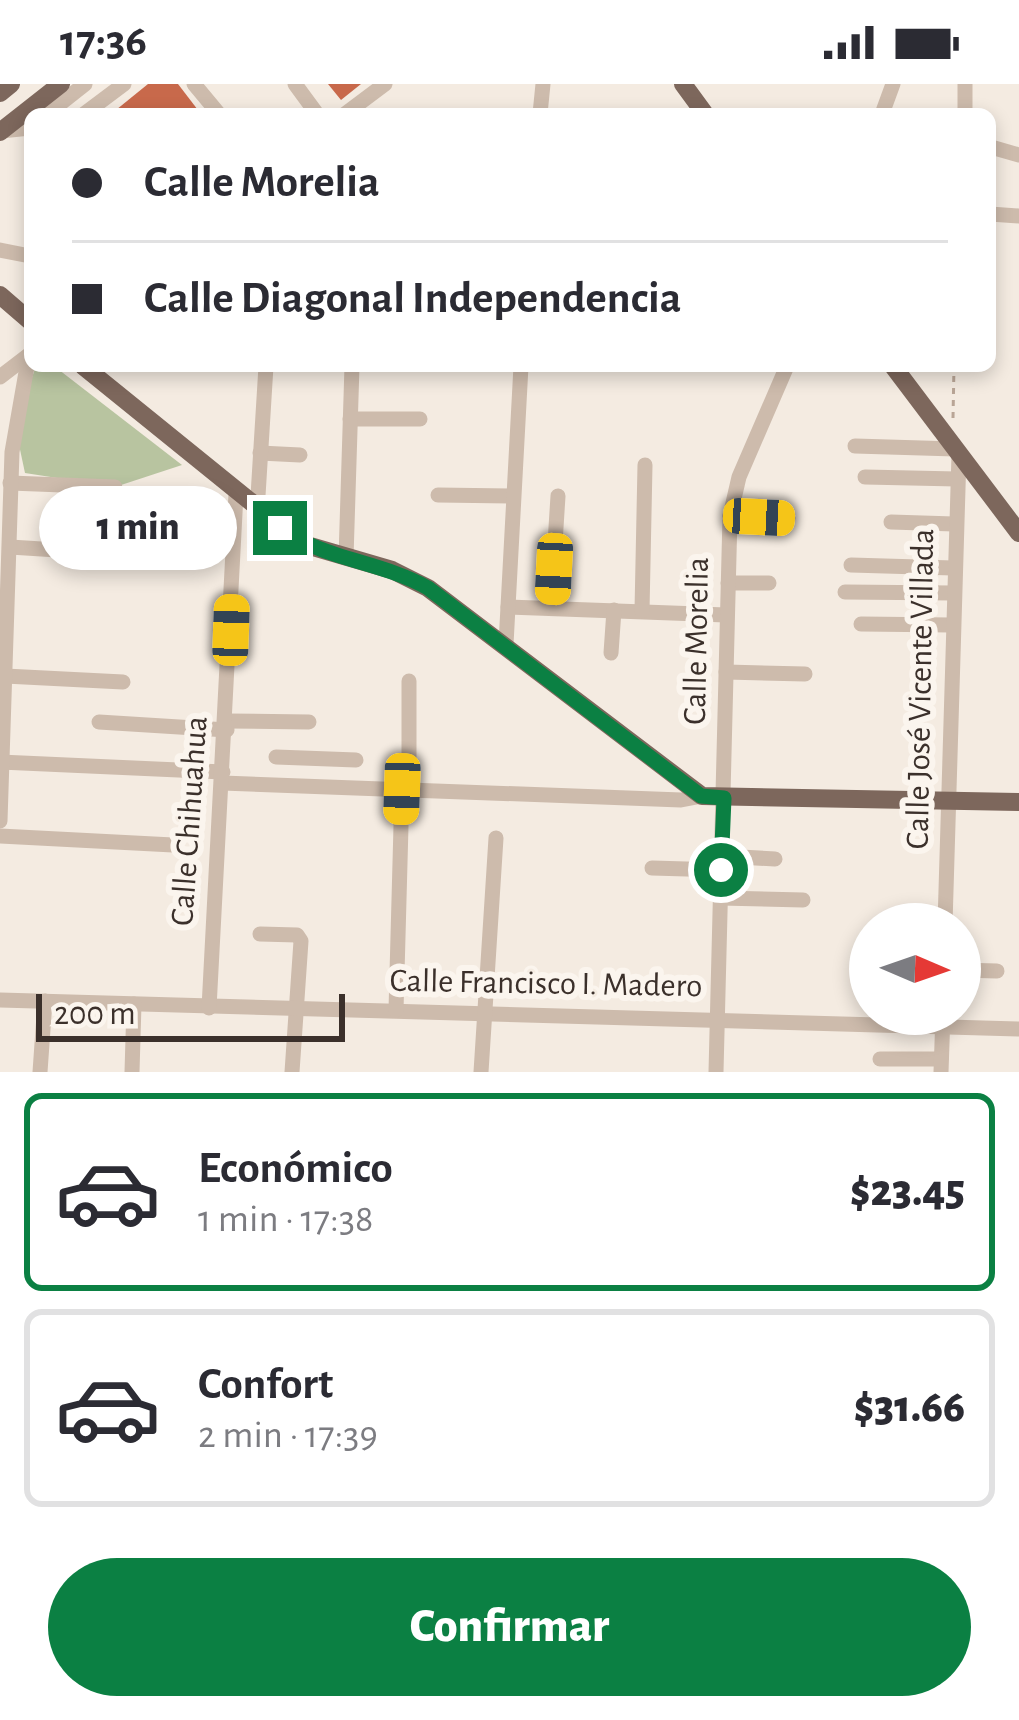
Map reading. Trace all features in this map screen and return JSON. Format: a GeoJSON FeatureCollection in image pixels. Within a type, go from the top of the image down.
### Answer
{"type":"FeatureCollection","features":[{"type":"Feature","properties":{"kind":"main road"},"geometry":{"type":"LineString","coordinates":[[0,93],[11,84]]}},
{"type":"Feature","properties":{"kind":"main road"},"geometry":{"type":"LineString","coordinates":[[40,99],[61,84]]}},
{"type":"Feature","properties":{"kind":"main road"},"geometry":{"type":"LineString","coordinates":[[1,132],[24,113]]}},
{"type":"Feature","properties":{"kind":"main road"},"geometry":{"type":"LineString","coordinates":[[0,295],[24,316]]}},
{"type":"Feature","properties":{"kind":"main road"},"geometry":{"type":"LineString","coordinates":[[90,372],[257,512],[303,544],[410,578],[506,644],[701,796],[1019,802]]}},
{"type":"Feature","properties":{"kind":"main road"},"geometry":{"type":"LineString","coordinates":[[897,372],[1019,532]]}},
{"type":"Feature","properties":{"kind":"street"},"geometry":{"type":"LineString","coordinates":[[40,99],[85,84]]}},
{"type":"Feature","properties":{"kind":"street"},"geometry":{"type":"LineString","coordinates":[[93,108],[124,84]]}},
{"type":"Feature","properties":{"kind":"street"},"geometry":{"type":"LineString","coordinates":[[194,84],[214,108]]}},
{"type":"Feature","properties":{"kind":"street"},"geometry":{"type":"LineString","coordinates":[[353,108],[385,84]]}},
{"type":"Feature","properties":{"kind":"street"},"geometry":{"type":"LineString","coordinates":[[0,377],[24,358]]}},
{"type":"Feature","properties":{"kind":"street"},"geometry":{"type":"LineString","coordinates":[[0,821],[10,483],[26,372]]}},
{"type":"Feature","properties":{"kind":"street"},"geometry":{"type":"LineString","coordinates":[[257,512],[266,372]]}},
{"type":"Feature","properties":{"kind":"street"},"geometry":{"type":"LineString","coordinates":[[346,558],[352,372]]}},
{"type":"Feature","properties":{"kind":"street"},"geometry":{"type":"LineString","coordinates":[[506,644],[521,372]]}},
{"type":"Feature","properties":{"kind":"street","name":"Calle Morelia"},"geometry":{"type":"LineString","coordinates":[[716,1072],[730,515],[739,476],[784,372]]}},
{"type":"Feature","properties":{"kind":"street"},"geometry":{"type":"LineString","coordinates":[[350,419],[420,418]]}},
{"type":"Feature","properties":{"kind":"street"},"geometry":{"type":"LineString","coordinates":[[855,446],[955,449]]}},
{"type":"Feature","properties":{"kind":"street","name":"Calle José Vicente Villada"},"geometry":{"type":"LineString","coordinates":[[946,903],[955,449]]}},
{"type":"Feature","properties":{"kind":"street"},"geometry":{"type":"LineString","coordinates":[[260,453],[300,455]]}},
{"type":"Feature","properties":{"kind":"street"},"geometry":{"type":"LineString","coordinates":[[642,611],[645,465]]}},
{"type":"Feature","properties":{"kind":"street"},"geometry":{"type":"LineString","coordinates":[[865,477],[957,479]]}},
{"type":"Feature","properties":{"kind":"street"},"geometry":{"type":"LineString","coordinates":[[10,483],[115,487]]}},
{"type":"Feature","properties":{"kind":"street","name":"Calle Chihuahua"},"geometry":{"type":"LineString","coordinates":[[209,1008],[236,494]]}},
{"type":"Feature","properties":{"kind":"street"},"geometry":{"type":"LineString","coordinates":[[438,495],[513,496]]}},
{"type":"Feature","properties":{"kind":"street"},"geometry":{"type":"LineString","coordinates":[[551,606],[558,496]]}},
{"type":"Feature","properties":{"kind":"street"},"geometry":{"type":"LineString","coordinates":[[730,515],[788,518]]}},
{"type":"Feature","properties":{"kind":"street"},"geometry":{"type":"LineString","coordinates":[[891,522],[954,524]]}},
{"type":"Feature","properties":{"kind":"street"},"geometry":{"type":"LineString","coordinates":[[10,548],[183,558]]}},
{"type":"Feature","properties":{"kind":"street"},"geometry":{"type":"LineString","coordinates":[[851,566],[953,568]]}},
{"type":"Feature","properties":{"kind":"street"},"geometry":{"type":"LineString","coordinates":[[728,583],[769,583]]}},
{"type":"Feature","properties":{"kind":"street"},"geometry":{"type":"LineString","coordinates":[[845,592],[952,593]]}},
{"type":"Feature","properties":{"kind":"street"},"geometry":{"type":"LineString","coordinates":[[508,607],[726,615]]}},
{"type":"Feature","properties":{"kind":"street"},"geometry":{"type":"LineString","coordinates":[[611,653],[614,610]]}},
{"type":"Feature","properties":{"kind":"street"},"geometry":{"type":"LineString","coordinates":[[861,624],[951,625]]}},
{"type":"Feature","properties":{"kind":"street"},"geometry":{"type":"LineString","coordinates":[[726,672],[805,674]]}},
{"type":"Feature","properties":{"kind":"street"},"geometry":{"type":"LineString","coordinates":[[5,676],[123,682]]}},
{"type":"Feature","properties":{"kind":"street"},"geometry":{"type":"LineString","coordinates":[[396,1010],[409,681]]}},
{"type":"Feature","properties":{"kind":"street"},"geometry":{"type":"LineString","coordinates":[[99,722],[309,722]]}},
{"type":"Feature","properties":{"kind":"street"},"geometry":{"type":"LineString","coordinates":[[276,757],[356,760]]}},
{"type":"Feature","properties":{"kind":"street"},"geometry":{"type":"LineString","coordinates":[[314,789],[315,758]]}},
{"type":"Feature","properties":{"kind":"street"},"geometry":{"type":"LineString","coordinates":[[2,762],[314,789],[681,800],[701,796]]}},
{"type":"Feature","properties":{"kind":"street"},"geometry":{"type":"LineString","coordinates":[[0,836],[173,845]]}},
{"type":"Feature","properties":{"kind":"street"},"geometry":{"type":"LineString","coordinates":[[481,1072],[496,838]]}},
{"type":"Feature","properties":{"kind":"street"},"geometry":{"type":"LineString","coordinates":[[652,868],[776,859]]}},
{"type":"Feature","properties":{"kind":"street"},"geometry":{"type":"LineString","coordinates":[[720,898],[803,900]]}},
{"type":"Feature","properties":{"kind":"street"},"geometry":{"type":"LineString","coordinates":[[260,934],[299,937],[292,1072]]}},
{"type":"Feature","properties":{"kind":"street"},"geometry":{"type":"LineString","coordinates":[[981,970],[997,970]]}},
{"type":"Feature","properties":{"kind":"street","name":"Calle Francisco I. Madero"},"geometry":{"type":"LineString","coordinates":[[0,1000],[849,1020]]}},
{"type":"Feature","properties":{"kind":"street"},"geometry":{"type":"LineString","coordinates":[[40,1072],[45,1001]]}},
{"type":"Feature","properties":{"kind":"street"},"geometry":{"type":"LineString","coordinates":[[132,1072],[134,1004]]}},
{"type":"Feature","properties":{"kind":"street","name":"Calle Francisco I. Madero"},"geometry":{"type":"LineString","coordinates":[[981,1025],[1019,1029]]}},
{"type":"Feature","properties":{"kind":"street"},"geometry":{"type":"LineString","coordinates":[[880,1059],[941,1065],[942,1035]]}},
{"type":"Feature","properties":{"kind":"path"},"geometry":{"type":"LineString","coordinates":[[954,372],[955,449]]}},
{"type":"Feature","properties":{"kind":"green space"},"geometry":{"type":"Polygon","coordinates":[[[34,372],[62,372],[182,465],[115,487],[25,473],[15,426],[34,372]]]}},
{"type":"Feature","properties":{"kind":"building"},"geometry":{"type":"Polygon","coordinates":[[[148,84],[178,84],[196,108],[118,108],[148,84]]]}},
{"type":"Feature","properties":{"kind":"building"},"geometry":{"type":"Polygon","coordinates":[[[328,84],[361,84],[341,100],[328,84]]]}},
{"type":"Feature","properties":{"kind":"route"},"geometry":{"type":"LineString","coordinates":[[280,528],[329,555],[392,570],[428,588],[701,796],[724,798],[721,870]]}}]}
